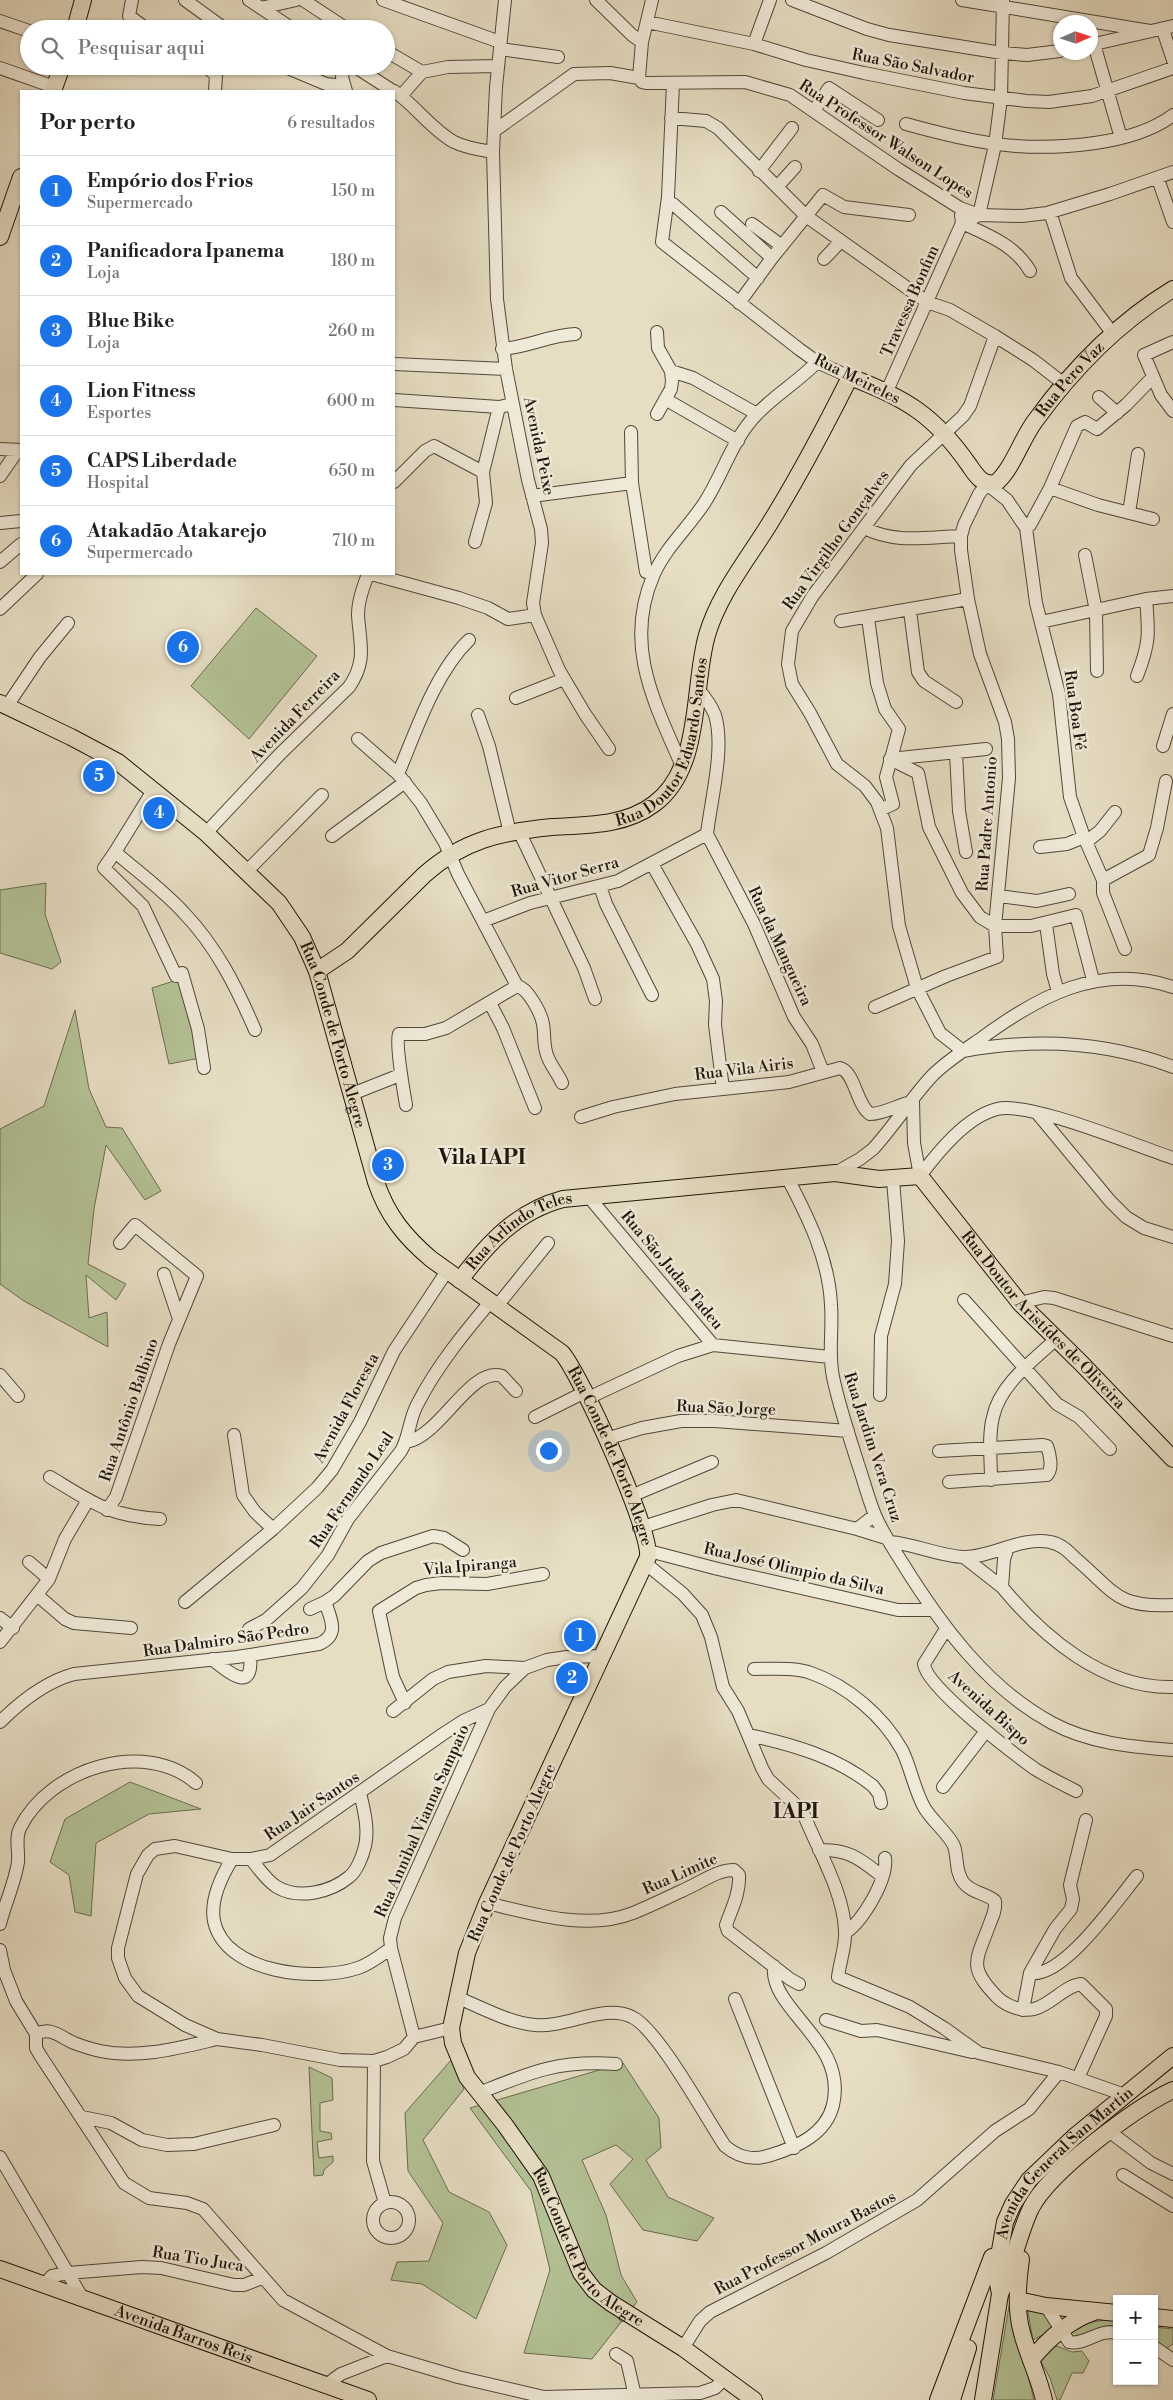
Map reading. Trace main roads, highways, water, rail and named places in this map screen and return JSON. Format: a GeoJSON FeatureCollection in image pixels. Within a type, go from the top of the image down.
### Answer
{"type":"FeatureCollection","features":[{"type":"Feature","properties":{"kind":"main road"},"geometry":{"type":"LineString","coordinates":[[77,20],[83,0]]}},
{"type":"Feature","properties":{"kind":"main road"},"geometry":{"type":"LineString","coordinates":[[53,89],[58,75]]}},
{"type":"Feature","properties":{"kind":"main road"},"geometry":{"type":"LineString","coordinates":[[0,237],[20,180]]}},
{"type":"Feature","properties":{"kind":"main road","name":"Rua Pero Vaz"},"geometry":{"type":"LineString","coordinates":[[987,484],[996,483],[999,480],[1033,424],[1064,384],[1135,314],[1173,289]]}},
{"type":"Feature","properties":{"kind":"main road","name":"Rua Meireles"},"geometry":{"type":"LineString","coordinates":[[850,377],[887,392],[915,408],[945,432],[979,478],[987,484]]}},
{"type":"Feature","properties":{"kind":"main road","name":"Rua Doutor Eduardo Santos"},"geometry":{"type":"LineString","coordinates":[[317,971],[348,951],[424,875],[450,854],[476,841],[515,832],[603,823],[631,817],[661,798],[669,790],[682,766],[691,738],[707,635],[721,594],[778,511],[850,377]]}},
{"type":"Feature","properties":{"kind":"main road","name":"Rua Conde de Porto Alegre"},"geometry":{"type":"LineString","coordinates":[[3,705],[64,733],[118,762],[154,789],[206,833],[247,871],[289,917],[302,937],[317,971],[376,1182],[386,1209],[394,1222],[414,1245],[562,1353],[570,1362],[606,1439],[643,1527],[647,1557],[487,1903],[467,1953],[451,2028],[458,2060],[467,2077],[506,2125],[542,2176],[587,2282],[611,2303],[683,2348],[749,2396],[760,2400]]}},
{"type":"Feature","properties":{"kind":"main road","name":"Rua Doutor Aristídes de Oliveira"},"geometry":{"type":"LineString","coordinates":[[588,1196],[835,1173],[893,1180],[920,1176],[1020,1303],[1173,1459]]}},
{"type":"Feature","properties":{"kind":"main road","name":"Rua Arlindo Teles"},"geometry":{"type":"LineString","coordinates":[[453,1275],[520,1217],[550,1202],[588,1196]]}},
{"type":"Feature","properties":{"kind":"main road","name":"Avenida General San Martin"},"geometry":{"type":"LineString","coordinates":[[1000,2294],[996,2273],[1005,2222],[1020,2191],[1074,2137],[1173,2056]]}},
{"type":"Feature","properties":{"kind":"main road","name":"Avenida General San Martin"},"geometry":{"type":"LineString","coordinates":[[983,2400],[1000,2294],[1008,2276],[1027,2217],[1038,2196],[1052,2180],[1138,2109],[1173,2090]]}},
{"type":"Feature","properties":{"kind":"main road"},"geometry":{"type":"LineString","coordinates":[[1027,2217],[1018,2300],[1022,2333],[1044,2400]]}},
{"type":"Feature","properties":{"kind":"main road"},"geometry":{"type":"LineString","coordinates":[[938,2400],[1005,2222]]}},
{"type":"Feature","properties":{"kind":"main road","name":"Avenida Barros Reis"},"geometry":{"type":"LineString","coordinates":[[0,2269],[368,2400]]}},
{"type":"Feature","properties":{"kind":"main road","name":"Avenida Barros Reis"},"geometry":{"type":"LineString","coordinates":[[0,2280],[336,2400]]}},
{"type":"Feature","properties":{"kind":"main road"},"geometry":{"type":"LineString","coordinates":[[952,2400],[958,2385],[979,2308],[983,2280]]}},
{"type":"Feature","properties":{"kind":"main road"},"geometry":{"type":"LineString","coordinates":[[1018,2300],[1046,2306],[1113,2313]]}},
{"type":"Feature","properties":{"kind":"main road"},"geometry":{"type":"LineString","coordinates":[[1031,2360],[1060,2331],[1084,2316],[1098,2311]]}},
{"type":"Feature","properties":{"kind":"main road"},"geometry":{"type":"LineString","coordinates":[[1158,2317],[1173,2319]]}},
{"type":"Feature","properties":{"kind":"place","name":"Atakadão Atakarejo"},"geometry":{"type":"Point","coordinates":[183,647]}},
{"type":"Feature","properties":{"kind":"place","name":"CAPS Liberdade"},"geometry":{"type":"Point","coordinates":[99,776]}},
{"type":"Feature","properties":{"kind":"place","name":"Lion Fitness"},"geometry":{"type":"Point","coordinates":[159,813]}},
{"type":"Feature","properties":{"kind":"place","name":"Blue Bike"},"geometry":{"type":"Point","coordinates":[388,1165]}},
{"type":"Feature","properties":{"kind":"place","name":"Empório dos Frios"},"geometry":{"type":"Point","coordinates":[580,1636]}},
{"type":"Feature","properties":{"kind":"place","name":"Panificadora Ipanema"},"geometry":{"type":"Point","coordinates":[572,1678]}},
{"type":"Feature","properties":{"kind":"district","name":"Vila IAPI"},"geometry":{"type":"Point","coordinates":[482,1158]}},
{"type":"Feature","properties":{"kind":"district","name":"IAPI"},"geometry":{"type":"Point","coordinates":[796,1812]}}]}
